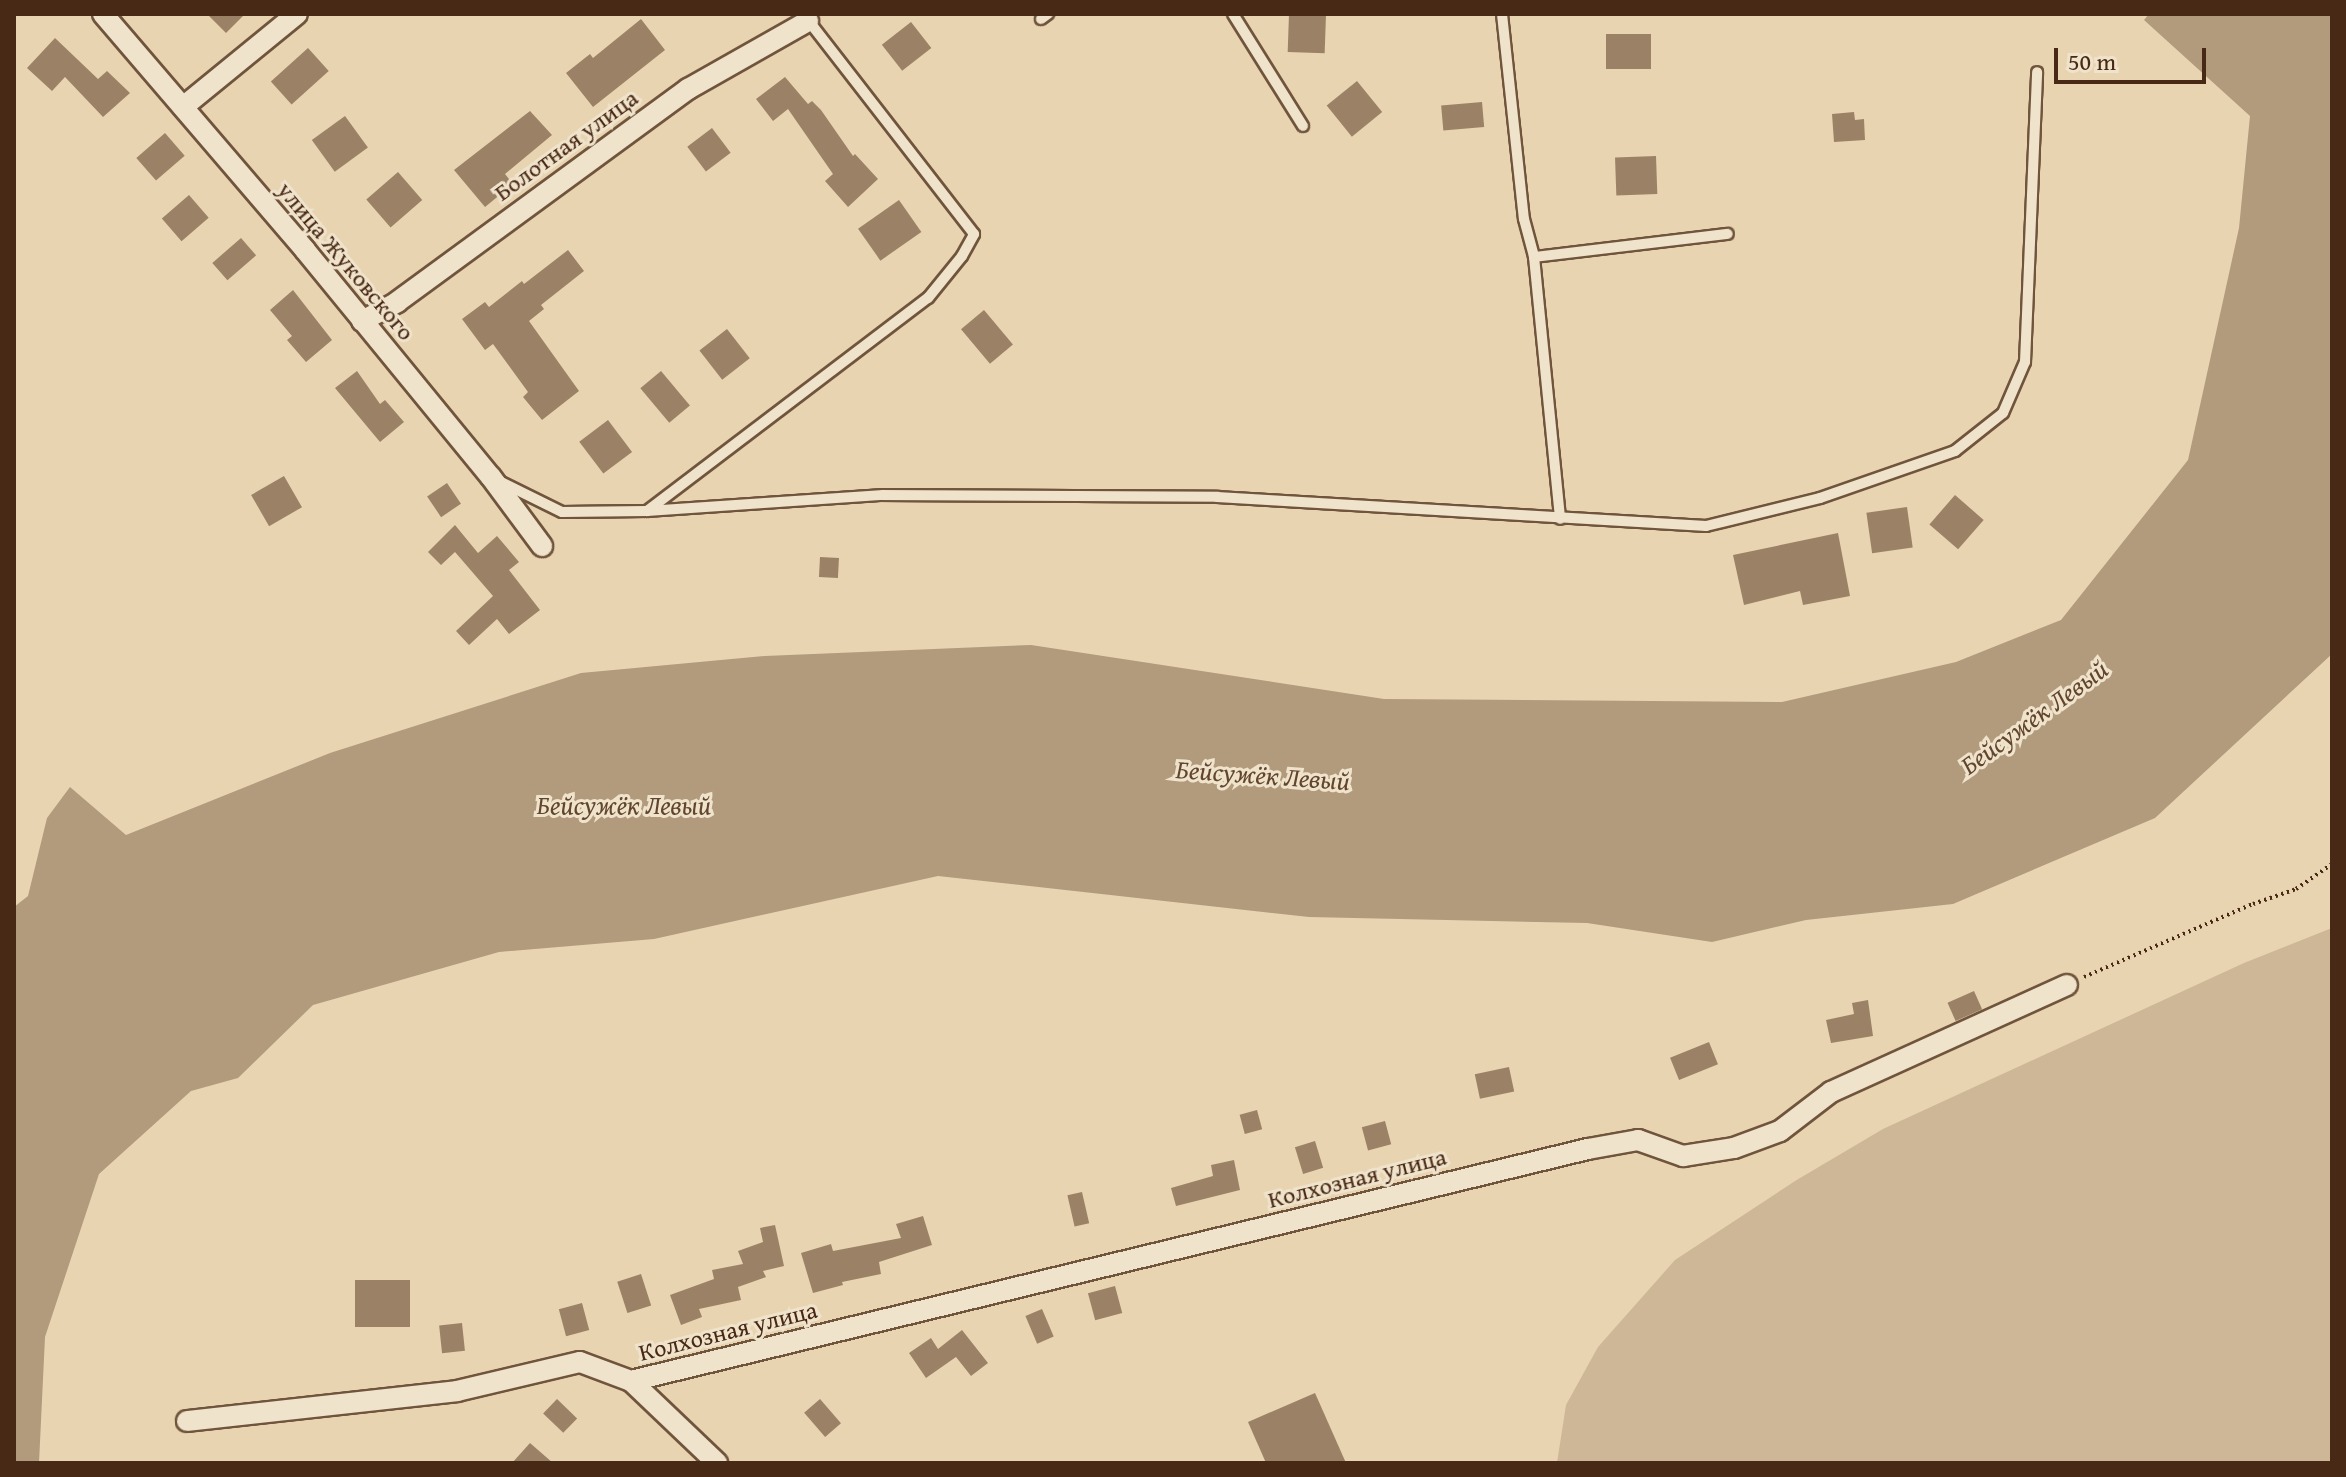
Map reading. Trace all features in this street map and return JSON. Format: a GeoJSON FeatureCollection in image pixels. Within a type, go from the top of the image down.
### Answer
{"type":"FeatureCollection","features":[{"type":"Feature","properties":{"kind":"street","name":"улица Жуковского"},"geometry":{"type":"LineString","coordinates":[[103,14],[491,477],[542,546]]}},
{"type":"Feature","properties":{"kind":"street"},"geometry":{"type":"LineString","coordinates":[[183,107],[297,14]]}},
{"type":"Feature","properties":{"kind":"street","name":"Болотная улица"},"geometry":{"type":"LineString","coordinates":[[362,321],[397,302],[688,89],[806,18]]}},
{"type":"Feature","properties":{"kind":"street","name":"Колхозная улица"},"geometry":{"type":"LineString","coordinates":[[631,1381],[1588,1149],[1638,1140],[1683,1156],[1734,1148],[1780,1131],[1831,1092],[2067,985]]}},
{"type":"Feature","properties":{"kind":"street","name":"Колхозная улица"},"geometry":{"type":"LineString","coordinates":[[187,1421],[457,1391],[580,1362],[631,1381],[717,1463]]}},
{"type":"Feature","properties":{"kind":"lane"},"geometry":{"type":"LineString","coordinates":[[1233,14],[1303,126]]}},
{"type":"Feature","properties":{"kind":"lane"},"geometry":{"type":"LineString","coordinates":[[1502,14],[1524,219],[1534,257],[1560,519]]}},
{"type":"Feature","properties":{"kind":"lane"},"geometry":{"type":"LineString","coordinates":[[647,511],[928,298],[962,256],[974,234],[806,18]]}},
{"type":"Feature","properties":{"kind":"lane"},"geometry":{"type":"LineString","coordinates":[[491,477],[562,512],[647,511],[883,495],[1201,497],[1706,526],[1820,498],[1955,451],[2003,413],[2025,362],[2037,72]]}},
{"type":"Feature","properties":{"kind":"lane"},"geometry":{"type":"LineString","coordinates":[[1534,257],[1728,234]]}},
{"type":"Feature","properties":{"kind":"path"},"geometry":{"type":"LineString","coordinates":[[2067,985],[2253,904],[2296,889],[2332,864]]}},
{"type":"Feature","properties":{"kind":"shaded area"},"geometry":{"type":"Polygon","coordinates":[[[2332,928],[2332,1463],[1557,1463],[1566,1405],[1598,1347],[1675,1260],[1795,1181],[1883,1129],[2244,963],[2332,928]]]}},
{"type":"Feature","properties":{"kind":"water","name":"Бейсужёк Левый"},"geometry":{"type":"Polygon","coordinates":[[[2149,14],[2332,14],[2332,654],[2155,818],[1953,904],[1806,920],[1712,942],[1587,923],[1309,917],[938,876],[654,939],[499,952],[313,1005],[238,1078],[191,1091],[99,1174],[45,1337],[39,1463],[14,1463],[14,907],[28,896],[47,818],[70,787],[126,835],[330,753],[581,673],[765,656],[1031,645],[1384,699],[1782,702],[1956,662],[2061,620],[2188,460],[2239,228],[2250,116],[2144,20],[2149,14]]]}},
{"type":"Feature","properties":{"kind":"building"},"geometry":{"type":"Polygon","coordinates":[[[207,14],[245,14],[226,33],[207,14]]]}},
{"type":"Feature","properties":{"kind":"building"},"geometry":{"type":"Polygon","coordinates":[[[1289,14],[1326,15],[1325,53],[1288,52],[1289,14]]]}},
{"type":"Feature","properties":{"kind":"building"},"geometry":{"type":"Polygon","coordinates":[[[641,19],[665,50],[593,107],[566,73],[590,54],[593,58],[641,19]]]}},
{"type":"Feature","properties":{"kind":"building"},"geometry":{"type":"Polygon","coordinates":[[[911,22],[931,48],[902,71],[882,45],[911,22]]]}},
{"type":"Feature","properties":{"kind":"building"},"geometry":{"type":"Polygon","coordinates":[[[1606,34],[1651,34],[1651,69],[1606,69],[1606,34]]]}},
{"type":"Feature","properties":{"kind":"building"},"geometry":{"type":"Polygon","coordinates":[[[55,38],[98,79],[107,71],[130,93],[103,117],[65,77],[52,91],[27,68],[55,38]]]}},
{"type":"Feature","properties":{"kind":"building"},"geometry":{"type":"Polygon","coordinates":[[[308,48],[329,71],[292,104],[271,81],[308,48]]]}},
{"type":"Feature","properties":{"kind":"building"},"geometry":{"type":"Polygon","coordinates":[[[785,77],[808,104],[812,101],[821,110],[853,156],[855,154],[878,179],[848,207],[825,181],[833,174],[788,109],[773,121],[756,99],[785,77]]]}},
{"type":"Feature","properties":{"kind":"building"},"geometry":{"type":"Polygon","coordinates":[[[1357,81],[1382,112],[1352,137],[1327,106],[1357,81]]]}},
{"type":"Feature","properties":{"kind":"building"},"geometry":{"type":"Polygon","coordinates":[[[1482,102],[1484,127],[1443,130],[1441,106],[1482,102]]]}},
{"type":"Feature","properties":{"kind":"building"},"geometry":{"type":"Polygon","coordinates":[[[530,111],[552,135],[505,174],[513,184],[485,207],[454,170],[530,111]]]}},
{"type":"Feature","properties":{"kind":"building"},"geometry":{"type":"Polygon","coordinates":[[[1854,112],[1855,120],[1864,119],[1865,140],[1834,142],[1832,114],[1854,112]]]}},
{"type":"Feature","properties":{"kind":"building"},"geometry":{"type":"Polygon","coordinates":[[[345,116],[368,148],[335,172],[312,140],[345,116]]]}},
{"type":"Feature","properties":{"kind":"building"},"geometry":{"type":"Polygon","coordinates":[[[712,128],[731,153],[706,171],[687,147],[712,128]]]}},
{"type":"Feature","properties":{"kind":"building"},"geometry":{"type":"Polygon","coordinates":[[[165,133],[185,156],[156,181],[136,158],[165,133]]]}},
{"type":"Feature","properties":{"kind":"building"},"geometry":{"type":"Polygon","coordinates":[[[1656,156],[1657,194],[1616,195],[1615,157],[1656,156]]]}},
{"type":"Feature","properties":{"kind":"building"},"geometry":{"type":"Polygon","coordinates":[[[398,172],[422,200],[391,227],[366,200],[398,172]]]}},
{"type":"Feature","properties":{"kind":"building"},"geometry":{"type":"Polygon","coordinates":[[[189,195],[209,218],[182,241],[162,219],[189,195]]]}},
{"type":"Feature","properties":{"kind":"building"},"geometry":{"type":"Polygon","coordinates":[[[899,200],[921,232],[880,261],[858,229],[899,200]]]}},
{"type":"Feature","properties":{"kind":"building"},"geometry":{"type":"Polygon","coordinates":[[[241,238],[256,255],[227,280],[212,263],[241,238]]]}},
{"type":"Feature","properties":{"kind":"building"},"geometry":{"type":"Polygon","coordinates":[[[568,250],[584,271],[541,305],[544,309],[529,321],[579,391],[542,420],[523,397],[528,392],[493,344],[485,350],[462,319],[485,302],[489,307],[568,250]]]}},
{"type":"Feature","properties":{"kind":"building"},"geometry":{"type":"Polygon","coordinates":[[[293,290],[332,340],[306,362],[287,340],[292,336],[270,310],[293,290]]]}},
{"type":"Feature","properties":{"kind":"building"},"geometry":{"type":"Polygon","coordinates":[[[984,310],[1013,344],[990,364],[961,329],[984,310]]]}},
{"type":"Feature","properties":{"kind":"building"},"geometry":{"type":"Polygon","coordinates":[[[727,329],[750,358],[722,380],[699,351],[727,329]]]}},
{"type":"Feature","properties":{"kind":"building"},"geometry":{"type":"Polygon","coordinates":[[[357,371],[380,404],[385,400],[404,422],[380,442],[335,388],[357,371]]]}},
{"type":"Feature","properties":{"kind":"building"},"geometry":{"type":"Polygon","coordinates":[[[661,371],[690,405],[669,423],[640,388],[661,371]]]}},
{"type":"Feature","properties":{"kind":"building"},"geometry":{"type":"Polygon","coordinates":[[[608,420],[632,452],[603,474],[579,442],[608,420]]]}},
{"type":"Feature","properties":{"kind":"building"},"geometry":{"type":"Polygon","coordinates":[[[284,476],[302,507],[269,526],[251,495],[284,476]]]}},
{"type":"Feature","properties":{"kind":"building"},"geometry":{"type":"Polygon","coordinates":[[[447,483],[461,504],[441,517],[427,496],[447,483]]]}},
{"type":"Feature","properties":{"kind":"building"},"geometry":{"type":"Polygon","coordinates":[[[1955,495],[1984,520],[1958,549],[1929,524],[1955,495]]]}},
{"type":"Feature","properties":{"kind":"building"},"geometry":{"type":"Polygon","coordinates":[[[1907,507],[1913,548],[1872,553],[1866,513],[1907,507]]]}},
{"type":"Feature","properties":{"kind":"building"},"geometry":{"type":"Polygon","coordinates":[[[455,525],[478,553],[497,536],[519,562],[509,570],[540,610],[509,634],[497,619],[469,645],[456,631],[493,596],[455,552],[441,565],[428,552],[455,525]]]}},
{"type":"Feature","properties":{"kind":"building"},"geometry":{"type":"Polygon","coordinates":[[[1838,533],[1850,596],[1803,605],[1800,591],[1744,605],[1733,555],[1838,533]]]}},
{"type":"Feature","properties":{"kind":"building"},"geometry":{"type":"Polygon","coordinates":[[[820,557],[839,558],[838,578],[819,577],[820,557]]]}},
{"type":"Feature","properties":{"kind":"building"},"geometry":{"type":"Polygon","coordinates":[[[1974,991],[1982,1009],[1956,1021],[1948,1003],[1974,991]]]}},
{"type":"Feature","properties":{"kind":"building"},"geometry":{"type":"Polygon","coordinates":[[[1868,1000],[1873,1036],[1831,1043],[1826,1020],[1854,1014],[1852,1003],[1868,1000]]]}},
{"type":"Feature","properties":{"kind":"building"},"geometry":{"type":"Polygon","coordinates":[[[1709,1042],[1718,1064],[1679,1080],[1670,1058],[1709,1042]]]}},
{"type":"Feature","properties":{"kind":"building"},"geometry":{"type":"Polygon","coordinates":[[[1509,1067],[1514,1091],[1480,1099],[1475,1074],[1509,1067]]]}},
{"type":"Feature","properties":{"kind":"building"},"geometry":{"type":"Polygon","coordinates":[[[1257,1110],[1262,1129],[1245,1134],[1240,1115],[1257,1110]]]}},
{"type":"Feature","properties":{"kind":"building"},"geometry":{"type":"Polygon","coordinates":[[[1385,1121],[1391,1144],[1368,1150],[1362,1127],[1385,1121]]]}},
{"type":"Feature","properties":{"kind":"building"},"geometry":{"type":"Polygon","coordinates":[[[1315,1141],[1323,1168],[1303,1174],[1295,1147],[1315,1141]]]}},
{"type":"Feature","properties":{"kind":"building"},"geometry":{"type":"Polygon","coordinates":[[[1234,1160],[1240,1190],[1176,1206],[1171,1188],[1213,1176],[1211,1165],[1234,1160]]]}},
{"type":"Feature","properties":{"kind":"building"},"geometry":{"type":"Polygon","coordinates":[[[1082,1192],[1089,1223],[1075,1227],[1067,1195],[1082,1192]]]}},
{"type":"Feature","properties":{"kind":"building"},"geometry":{"type":"Polygon","coordinates":[[[923,1216],[932,1245],[879,1262],[881,1274],[842,1282],[843,1285],[813,1293],[801,1253],[831,1244],[833,1251],[901,1238],[896,1224],[923,1216]]]}},
{"type":"Feature","properties":{"kind":"building"},"geometry":{"type":"Polygon","coordinates":[[[775,1225],[784,1266],[763,1271],[766,1277],[738,1287],[741,1300],[699,1309],[702,1317],[681,1325],[670,1295],[714,1279],[712,1270],[743,1264],[738,1251],[763,1242],[760,1228],[775,1225]]]}},
{"type":"Feature","properties":{"kind":"building"},"geometry":{"type":"Polygon","coordinates":[[[641,1274],[651,1305],[627,1313],[617,1282],[641,1274]]]}},
{"type":"Feature","properties":{"kind":"building"},"geometry":{"type":"Polygon","coordinates":[[[355,1280],[410,1280],[410,1327],[355,1327],[355,1280]]]}},
{"type":"Feature","properties":{"kind":"building"},"geometry":{"type":"Polygon","coordinates":[[[1115,1286],[1122,1313],[1095,1320],[1088,1293],[1115,1286]]]}},
{"type":"Feature","properties":{"kind":"building"},"geometry":{"type":"Polygon","coordinates":[[[582,1303],[589,1330],[566,1336],[559,1309],[582,1303]]]}},
{"type":"Feature","properties":{"kind":"building"},"geometry":{"type":"Polygon","coordinates":[[[1042,1309],[1054,1337],[1037,1344],[1025,1316],[1042,1309]]]}},
{"type":"Feature","properties":{"kind":"building"},"geometry":{"type":"Polygon","coordinates":[[[462,1323],[465,1351],[442,1353],[439,1325],[462,1323]]]}},
{"type":"Feature","properties":{"kind":"building"},"geometry":{"type":"Polygon","coordinates":[[[962,1330],[988,1363],[971,1376],[956,1357],[926,1378],[909,1353],[931,1338],[938,1349],[962,1330]]]}},
{"type":"Feature","properties":{"kind":"building"},"geometry":{"type":"Polygon","coordinates":[[[1315,1393],[1346,1463],[1266,1463],[1248,1422],[1315,1393]]]}},
{"type":"Feature","properties":{"kind":"building"},"geometry":{"type":"Polygon","coordinates":[[[557,1399],[577,1418],[563,1433],[543,1413],[557,1399]]]}},
{"type":"Feature","properties":{"kind":"building"},"geometry":{"type":"Polygon","coordinates":[[[820,1399],[841,1423],[825,1437],[804,1413],[820,1399]]]}},
{"type":"Feature","properties":{"kind":"building"},"geometry":{"type":"Polygon","coordinates":[[[530,1443],[553,1463],[512,1463],[530,1443]]]}}]}
